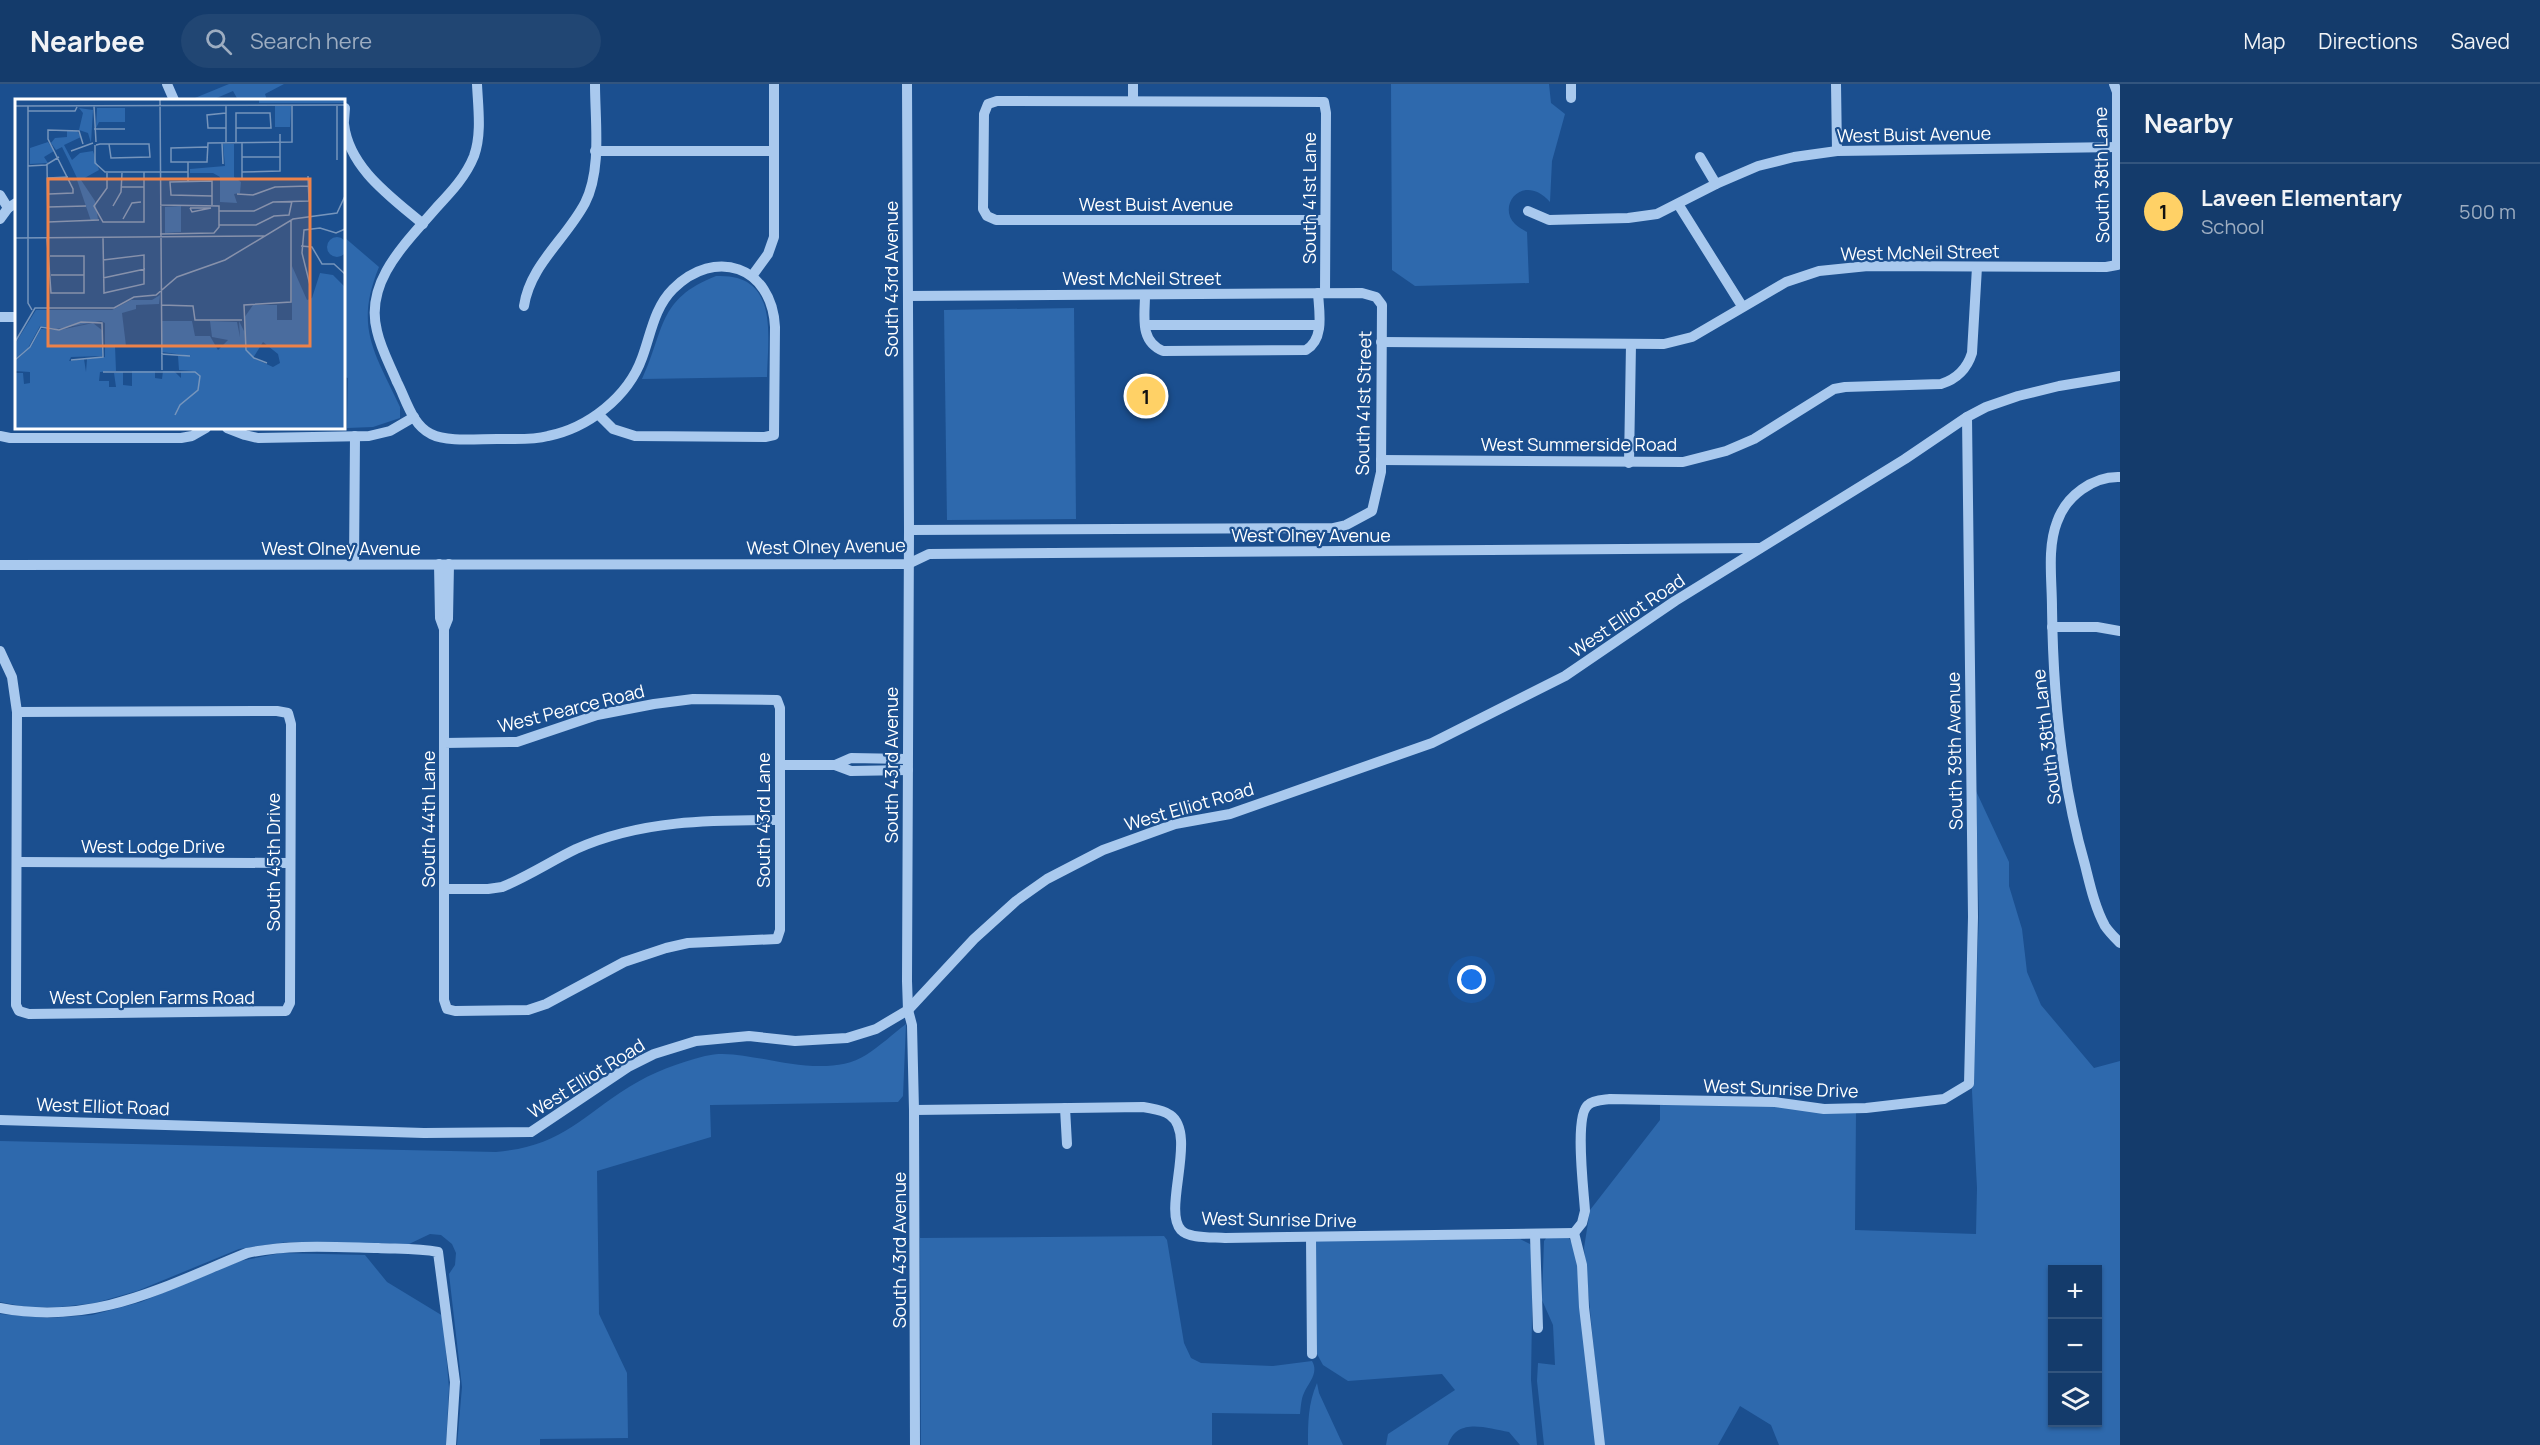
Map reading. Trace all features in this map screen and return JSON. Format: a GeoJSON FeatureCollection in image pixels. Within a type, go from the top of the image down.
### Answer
{"type":"FeatureCollection","features":[{"type":"Feature","properties":{"kind":"street"},"geometry":{"type":"LineString","coordinates":[[167,84],[174,99]]}},
{"type":"Feature","properties":{"kind":"street"},"geometry":{"type":"LineString","coordinates":[[477,84],[478,141],[473,158],[462,180],[423,224],[384,274],[374,302],[376,330],[380,342],[414,417],[422,428],[442,438],[538,438],[569,430],[598,414],[620,394],[635,374],[662,303],[676,286],[692,274],[731,267],[752,276],[763,285],[768,294],[774,313],[776,425],[774,435],[765,437],[634,436],[613,429],[598,414]]}},
{"type":"Feature","properties":{"kind":"street"},"geometry":{"type":"LineString","coordinates":[[524,306],[526,290],[535,274],[586,202],[594,171],[595,84]]}},
{"type":"Feature","properties":{"kind":"street"},"geometry":{"type":"LineString","coordinates":[[752,276],[768,254],[774,237],[774,84]]}},
{"type":"Feature","properties":{"kind":"street","name":"South 43rd Avenue"},"geometry":{"type":"LineString","coordinates":[[907,84],[908,1010],[912,1025],[914,1110],[915,1445]]}},
{"type":"Feature","properties":{"kind":"street"},"geometry":{"type":"LineString","coordinates":[[1133,84],[1133,101]]}},
{"type":"Feature","properties":{"kind":"street"},"geometry":{"type":"LineString","coordinates":[[1571,84],[1571,98]]}},
{"type":"Feature","properties":{"kind":"street"},"geometry":{"type":"LineString","coordinates":[[1836,84],[1837,151]]}},
{"type":"Feature","properties":{"kind":"street","name":"South 38th Lane"},"geometry":{"type":"LineString","coordinates":[[2114,84],[2117,92],[2118,147],[2117,265]]}},
{"type":"Feature","properties":{"kind":"street","name":"West Buist Avenue"},"geometry":{"type":"LineString","coordinates":[[1133,101],[997,101],[988,104],[984,114],[983,209],[987,216],[996,220],[1325,220]]}},
{"type":"Feature","properties":{"kind":"street","name":"South 41st Lane"},"geometry":{"type":"LineString","coordinates":[[1133,101],[1324,102],[1326,113],[1325,220],[1319,325]]}},
{"type":"Feature","properties":{"kind":"street"},"geometry":{"type":"LineString","coordinates":[[345,139],[358,162],[378,186],[423,224]]}},
{"type":"Feature","properties":{"kind":"street","name":"West Buist Avenue"},"geometry":{"type":"LineString","coordinates":[[1528,211],[1549,220],[1628,219],[1657,214],[1758,166],[1794,157],[1837,151],[2118,147]]}},
{"type":"Feature","properties":{"kind":"street"},"geometry":{"type":"LineString","coordinates":[[595,151],[774,151]]}},
{"type":"Feature","properties":{"kind":"street"},"geometry":{"type":"LineString","coordinates":[[1700,157],[1716,184]]}},
{"type":"Feature","properties":{"kind":"street"},"geometry":{"type":"LineString","coordinates":[[0,195],[12,205],[0,219]]}},
{"type":"Feature","properties":{"kind":"street"},"geometry":{"type":"LineString","coordinates":[[1678,204],[1742,306]]}},
{"type":"Feature","properties":{"kind":"street","name":"West McNeil Street"},"geometry":{"type":"LineString","coordinates":[[1381,342],[1664,344],[1692,337],[1786,282],[1819,271],[1868,266],[2106,267],[2117,265]]}},
{"type":"Feature","properties":{"kind":"street","name":"West Summerside Road"},"geometry":{"type":"LineString","coordinates":[[1381,460],[1667,463],[1704,457],[1754,439],[1834,389],[1941,384],[1954,380],[1967,366],[1974,341],[1977,267]]}},
{"type":"Feature","properties":{"kind":"street","name":"West McNeil Street"},"geometry":{"type":"LineString","coordinates":[[908,296],[1362,293],[1376,297]]}},
{"type":"Feature","properties":{"kind":"street"},"geometry":{"type":"LineString","coordinates":[[1145,294],[1145,325],[1147,339],[1152,346],[1163,351],[1306,350],[1317,337],[1319,325],[1145,325]]}},
{"type":"Feature","properties":{"kind":"street","name":"South 41st Street"},"geometry":{"type":"LineString","coordinates":[[909,530],[1333,528],[1346,525],[1372,511],[1381,472],[1382,305],[1376,297]]}},
{"type":"Feature","properties":{"kind":"street"},"geometry":{"type":"LineString","coordinates":[[1629,463],[1631,344]]}},
{"type":"Feature","properties":{"kind":"street","name":"West Elliot Road"},"geometry":{"type":"LineString","coordinates":[[0,1120],[424,1133],[531,1132],[628,1067],[654,1054],[696,1041],[749,1036],[795,1041],[847,1038],[876,1029],[908,1010],[974,939],[1016,902],[1047,879],[1113,846],[1175,824],[1230,814],[1432,744],[1565,676],[1676,601],[1895,465],[1967,417],[1986,407],[2018,396],[2059,386],[2120,376]]}},
{"type":"Feature","properties":{"kind":"street"},"geometry":{"type":"LineString","coordinates":[[230,429],[258,438],[355,436],[380,434],[414,417]]}},
{"type":"Feature","properties":{"kind":"street","name":"South 39th Avenue"},"geometry":{"type":"LineString","coordinates":[[1967,417],[1973,918],[1969,1084]]}},
{"type":"Feature","properties":{"kind":"street"},"geometry":{"type":"LineString","coordinates":[[0,436],[10,438],[181,438],[192,436],[204,429]]}},
{"type":"Feature","properties":{"kind":"street"},"geometry":{"type":"LineString","coordinates":[[354,564],[355,436]]}},
{"type":"Feature","properties":{"kind":"street","name":"South 38th Lane"},"geometry":{"type":"LineString","coordinates":[[2120,477],[2095,482],[2069,500],[2057,522],[2052,550],[2053,685],[2075,831],[2091,888],[2106,926],[2120,943]]}},
{"type":"Feature","properties":{"kind":"street","name":"West Olney Avenue"},"geometry":{"type":"LineString","coordinates":[[0,565],[908,564],[929,554],[1760,548]]}},
{"type":"Feature","properties":{"kind":"street","name":"South 44th Lane"},"geometry":{"type":"LineString","coordinates":[[444,564],[444,599],[440,618],[444,629],[444,1000],[447,1009]]}},
{"type":"Feature","properties":{"kind":"street"},"geometry":{"type":"LineString","coordinates":[[2052,627],[2097,627],[2120,631]]}},
{"type":"Feature","properties":{"kind":"street"},"geometry":{"type":"LineString","coordinates":[[0,651],[12,677],[17,712],[17,862]]}},
{"type":"Feature","properties":{"kind":"street","name":"West Pearce Road"},"geometry":{"type":"LineString","coordinates":[[444,744],[517,742],[597,715],[654,704],[693,699],[777,700]]}},
{"type":"Feature","properties":{"kind":"street","name":"South 43rd Lane"},"geometry":{"type":"LineString","coordinates":[[447,1009],[455,1011],[528,1010],[546,1004],[624,962],[666,948],[698,942],[777,939],[780,930],[780,708],[777,700]]}},
{"type":"Feature","properties":{"kind":"street","name":"South 45th Drive"},"geometry":{"type":"LineString","coordinates":[[17,712],[277,711],[288,714],[291,724],[290,1003],[286,1011]]}},
{"type":"Feature","properties":{"kind":"street"},"geometry":{"type":"LineString","coordinates":[[835,765],[851,758],[907,765]]}},
{"type":"Feature","properties":{"kind":"street"},"geometry":{"type":"LineString","coordinates":[[868,759],[868,771]]}},
{"type":"Feature","properties":{"kind":"street"},"geometry":{"type":"LineString","coordinates":[[780,765],[835,765],[851,771],[868,771],[907,765]]}},
{"type":"Feature","properties":{"kind":"street"},"geometry":{"type":"LineString","coordinates":[[444,890],[488,890],[502,887],[577,849],[608,837],[645,828],[704,820],[780,820]]}},
{"type":"Feature","properties":{"kind":"street","name":"West Lodge Drive"},"geometry":{"type":"LineString","coordinates":[[17,862],[289,862]]}},
{"type":"Feature","properties":{"kind":"street","name":"West Coplen Farms Road"},"geometry":{"type":"LineString","coordinates":[[17,862],[16,1005],[19,1011],[29,1014],[286,1011]]}},
{"type":"Feature","properties":{"kind":"street","name":"West Sunrise Drive"},"geometry":{"type":"LineString","coordinates":[[914,1110],[1143,1107],[1171,1115],[1178,1124],[1181,1142],[1175,1216],[1179,1228],[1187,1234],[1225,1238],[1535,1235],[1574,1233],[1582,1223],[1585,1211],[1581,1135],[1583,1111],[1588,1105],[1610,1099],[1776,1102],[1824,1109],[1866,1108],[1944,1099],[1969,1084]]}},
{"type":"Feature","properties":{"kind":"street"},"geometry":{"type":"LineString","coordinates":[[1065,1108],[1066,1144]]}},
{"type":"Feature","properties":{"kind":"street"},"geometry":{"type":"LineString","coordinates":[[1574,1233],[1582,1265],[1584,1307],[1600,1445]]}},
{"type":"Feature","properties":{"kind":"street"},"geometry":{"type":"LineString","coordinates":[[1535,1235],[1538,1328]]}},
{"type":"Feature","properties":{"kind":"street"},"geometry":{"type":"LineString","coordinates":[[1311,1238],[1312,1354]]}},
{"type":"Feature","properties":{"kind":"street"},"geometry":{"type":"LineString","coordinates":[[0,1308],[50,1313],[89,1310],[136,1299],[247,1253],[294,1247],[422,1249],[438,1252],[456,1382],[452,1445]]}},
{"type":"Feature","properties":{"kind":"shaded area"},"geometry":{"type":"Polygon","coordinates":[[[229,84],[284,84],[265,94],[267,99],[237,99],[233,91],[214,99],[192,99],[229,84]]]}},
{"type":"Feature","properties":{"kind":"shaded area"},"geometry":{"type":"Polygon","coordinates":[[[1391,84],[1549,84],[1551,103],[1565,114],[1552,161],[1550,202],[1531,190],[1522,191],[1511,201],[1509,208],[1510,216],[1515,224],[1527,232],[1529,283],[1415,286],[1392,270],[1391,84]]]}},
{"type":"Feature","properties":{"kind":"shaded area"},"geometry":{"type":"Polygon","coordinates":[[[345,238],[379,267],[368,307],[368,324],[376,355],[400,407],[400,418],[373,427],[347,428],[348,378],[345,377],[345,238]]]}},
{"type":"Feature","properties":{"kind":"shaded area"},"geometry":{"type":"Polygon","coordinates":[[[716,276],[736,278],[751,284],[760,295],[766,309],[768,325],[767,377],[642,379],[660,331],[673,306],[697,285],[716,276]]]}},
{"type":"Feature","properties":{"kind":"shaded area"},"geometry":{"type":"Polygon","coordinates":[[[1074,308],[1076,519],[947,520],[944,310],[1074,308]]]}},
{"type":"Feature","properties":{"kind":"shaded area"},"geometry":{"type":"Polygon","coordinates":[[[1976,791],[2009,862],[2009,886],[2022,929],[2027,972],[2041,1005],[2094,1068],[2120,1061],[2120,1445],[1779,1445],[1771,1425],[1740,1406],[1718,1445],[1603,1445],[1584,1248],[1590,1210],[1660,1120],[1660,1105],[1776,1104],[1856,1112],[1855,1230],[1976,1234],[1977,1188],[1972,1091],[1979,915],[1976,791]]]}},
{"type":"Feature","properties":{"kind":"shaded area"},"geometry":{"type":"Polygon","coordinates":[[[906,1024],[903,1096],[898,1102],[710,1105],[711,1137],[597,1171],[599,1314],[627,1373],[628,1438],[540,1439],[540,1445],[457,1445],[462,1387],[449,1274],[455,1265],[456,1253],[452,1244],[441,1235],[430,1234],[409,1244],[287,1242],[239,1249],[137,1291],[95,1303],[60,1307],[26,1307],[0,1302],[0,1141],[496,1152],[519,1149],[554,1137],[638,1082],[656,1072],[685,1062],[712,1055],[727,1054],[803,1065],[843,1064],[866,1055],[906,1024]]]}},
{"type":"Feature","properties":{"kind":"shaded area"},"geometry":{"type":"Polygon","coordinates":[[[1164,1236],[1167,1240],[1184,1343],[1191,1358],[1201,1363],[1273,1366],[1312,1361],[1314,1373],[1303,1395],[1300,1414],[1212,1413],[1212,1445],[921,1445],[920,1238],[1164,1236]]]}},
{"type":"Feature","properties":{"kind":"shaded area"},"geometry":{"type":"Polygon","coordinates":[[[1547,1237],[1568,1237],[1575,1247],[1597,1445],[1544,1445],[1537,1381],[1538,1363],[1555,1365],[1553,1325],[1542,1300],[1544,1241],[1547,1237]]]}},
{"type":"Feature","properties":{"kind":"shaded area"},"geometry":{"type":"Polygon","coordinates":[[[1520,1239],[1530,1244],[1533,1250],[1531,1380],[1537,1445],[1520,1445],[1509,1432],[1473,1426],[1458,1431],[1452,1436],[1448,1445],[1386,1445],[1388,1434],[1455,1390],[1442,1374],[1348,1381],[1323,1365],[1317,1354],[1315,1240],[1520,1239]]]}},
{"type":"Feature","properties":{"kind":"shaded area"},"geometry":{"type":"Polygon","coordinates":[[[281,1253],[365,1255],[387,1282],[443,1316],[449,1388],[446,1445],[0,1445],[0,1314],[49,1318],[92,1315],[141,1302],[240,1261],[281,1253]]]}},
{"type":"Feature","properties":{"kind":"shaded area"},"geometry":{"type":"Polygon","coordinates":[[[1317,1383],[1319,1393],[1343,1445],[1308,1445],[1310,1406],[1317,1383]]]}},
{"type":"Feature","properties":{"kind":"place","name":"Laveen Elementary"},"geometry":{"type":"Point","coordinates":[1146,396]}}]}
